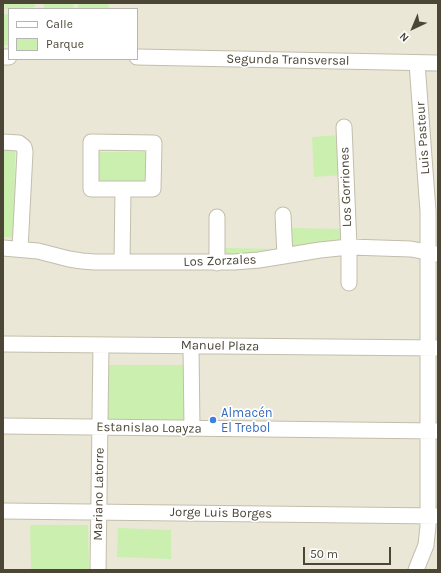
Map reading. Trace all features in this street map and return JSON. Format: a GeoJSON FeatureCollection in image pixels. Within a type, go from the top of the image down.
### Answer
{"type":"FeatureCollection","features":[{"type":"Feature","properties":{"kind":"street","name":"Segunda Transversal"},"geometry":{"type":"LineString","coordinates":[[138,57],[438,63]]}},
{"type":"Feature","properties":{"kind":"street","name":"Luis Pasteur"},"geometry":{"type":"LineString","coordinates":[[416,570],[426,545],[433,515],[433,253],[417,63]]}},
{"type":"Feature","properties":{"kind":"street","name":"Los Gorriones"},"geometry":{"type":"LineString","coordinates":[[344,127],[349,283]]}},
{"type":"Feature","properties":{"kind":"street"},"geometry":{"type":"LineString","coordinates":[[3,142],[19,143],[24,146],[25,152],[20,249]]}},
{"type":"Feature","properties":{"kind":"street"},"geometry":{"type":"LineString","coordinates":[[91,142],[154,143],[153,189],[123,189],[90,189],[91,142]]}},
{"type":"Feature","properties":{"kind":"street"},"geometry":{"type":"LineString","coordinates":[[122,262],[123,189]]}},
{"type":"Feature","properties":{"kind":"street"},"geometry":{"type":"LineString","coordinates":[[283,215],[285,256]]}},
{"type":"Feature","properties":{"kind":"street"},"geometry":{"type":"LineString","coordinates":[[217,262],[218,217]]}},
{"type":"Feature","properties":{"kind":"street","name":"Los Zorzales"},"geometry":{"type":"LineString","coordinates":[[3,248],[38,251],[82,262],[252,261],[349,247],[411,249],[433,253]]}},
{"type":"Feature","properties":{"kind":"street","name":"Manuel Plaza"},"geometry":{"type":"LineString","coordinates":[[3,344],[433,348]]}},
{"type":"Feature","properties":{"kind":"street","name":"Mariano Latorre"},"geometry":{"type":"LineString","coordinates":[[98,570],[101,345]]}},
{"type":"Feature","properties":{"kind":"street"},"geometry":{"type":"LineString","coordinates":[[191,346],[192,428]]}},
{"type":"Feature","properties":{"kind":"street","name":"Estanislao Loayza"},"geometry":{"type":"LineString","coordinates":[[3,426],[433,431]]}},
{"type":"Feature","properties":{"kind":"street","name":"Jorge Luis Borges"},"geometry":{"type":"LineString","coordinates":[[3,511],[433,515]]}},
{"type":"Feature","properties":{"kind":"shaded area"},"geometry":{"type":"Polygon","coordinates":[[[3,3],[438,3],[438,570],[3,570],[3,3]]]}},
{"type":"Feature","properties":{"kind":"green space"},"geometry":{"type":"Polygon","coordinates":[[[4,3],[35,3],[35,7],[5,9],[4,3]]]}},
{"type":"Feature","properties":{"kind":"green space"},"geometry":{"type":"Polygon","coordinates":[[[43,3],[73,3],[74,8],[44,8],[43,3]]]}},
{"type":"Feature","properties":{"kind":"green space"},"geometry":{"type":"Polygon","coordinates":[[[78,3],[108,3],[109,8],[78,8],[78,3]]]}},
{"type":"Feature","properties":{"kind":"green space"},"geometry":{"type":"Polygon","coordinates":[[[3,14],[8,14],[8,45],[3,45],[3,14]]]}},
{"type":"Feature","properties":{"kind":"green space"},"geometry":{"type":"Polygon","coordinates":[[[341,135],[343,175],[314,177],[312,137],[341,135]]]}},
{"type":"Feature","properties":{"kind":"green space"},"geometry":{"type":"Polygon","coordinates":[[[3,149],[15,150],[14,238],[3,237],[3,149]]]}},
{"type":"Feature","properties":{"kind":"green space"},"geometry":{"type":"Polygon","coordinates":[[[96,152],[148,152],[148,182],[96,182],[96,152]]]}},
{"type":"Feature","properties":{"kind":"green space"},"geometry":{"type":"Polygon","coordinates":[[[290,228],[344,229],[345,241],[319,242],[292,249],[290,228]]]}},
{"type":"Feature","properties":{"kind":"green space"},"geometry":{"type":"Polygon","coordinates":[[[225,248],[277,249],[261,255],[225,258],[225,248]]]}},
{"type":"Feature","properties":{"kind":"green space"},"geometry":{"type":"Polygon","coordinates":[[[108,365],[187,365],[187,422],[107,421],[108,365]]]}},
{"type":"Feature","properties":{"kind":"green space"},"geometry":{"type":"Polygon","coordinates":[[[30,525],[88,525],[89,570],[31,570],[30,525]]]}},
{"type":"Feature","properties":{"kind":"green space"},"geometry":{"type":"Polygon","coordinates":[[[118,528],[171,530],[171,559],[117,557],[118,528]]]}},
{"type":"Feature","properties":{"kind":"place","name":"Almacén El Trebol"},"geometry":{"type":"Point","coordinates":[213,420]}}]}
